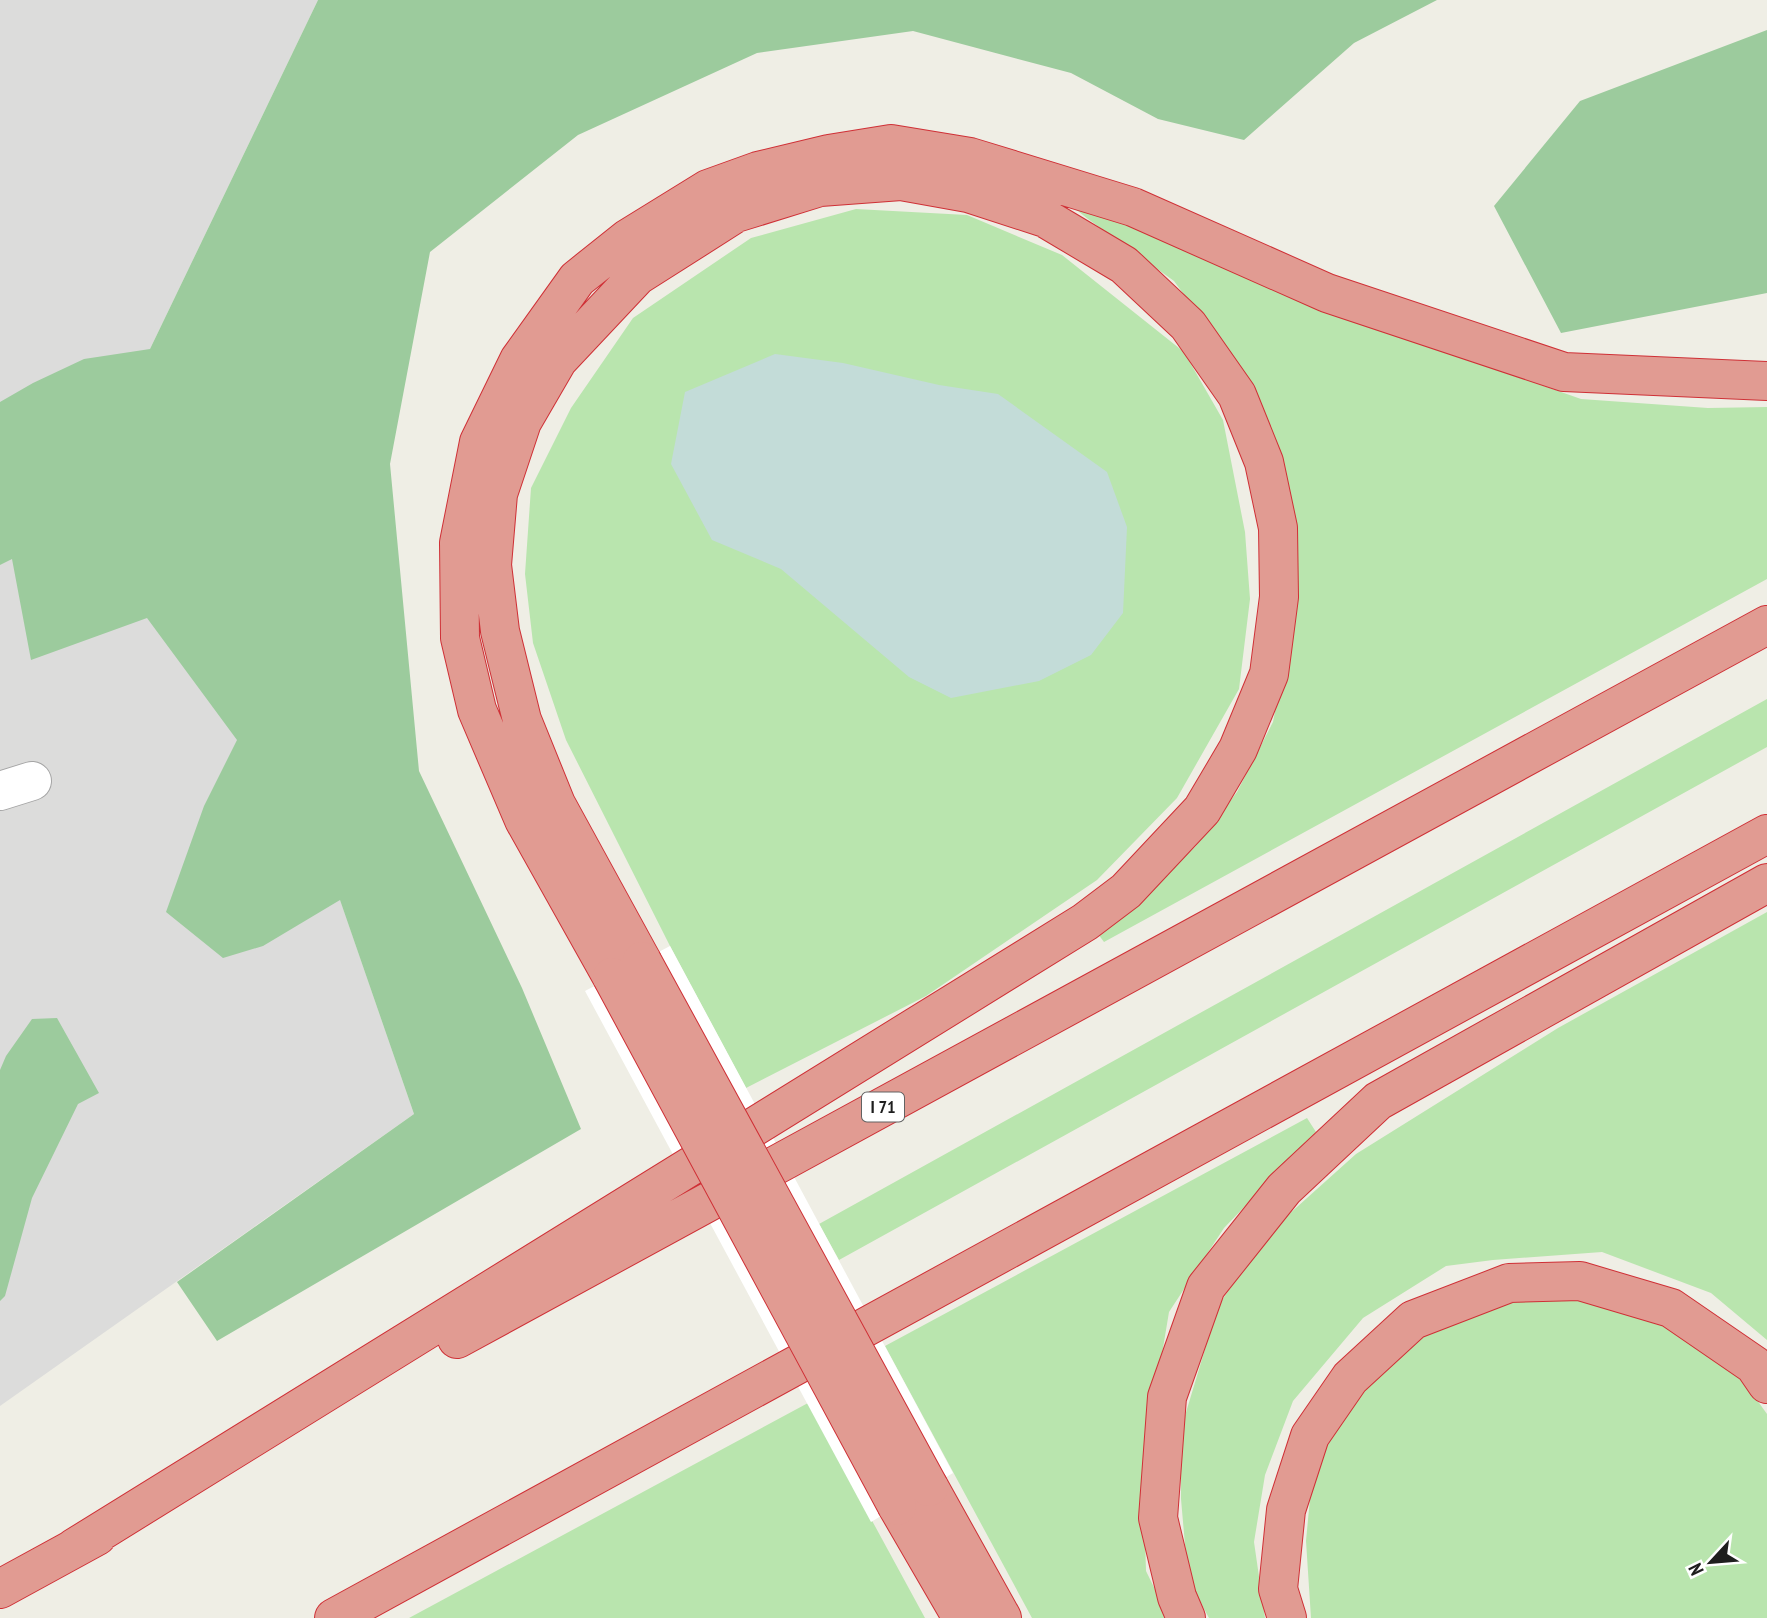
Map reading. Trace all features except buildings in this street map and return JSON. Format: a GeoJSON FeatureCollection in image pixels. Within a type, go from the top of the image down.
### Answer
{"type":"FeatureCollection","features":[{"type":"Feature","properties":{"kind":"highway"},"geometry":{"type":"LineString","coordinates":[[1002,1618],[929,1487],[627,969],[524,820],[477,710],[460,638],[459,543],[479,442],[519,360],[577,279],[627,239],[708,189],[758,171],[891,144],[970,157],[1133,206],[1327,293],[1564,372],[1767,381]]}},
{"type":"Feature","properties":{"kind":"highway"},"geometry":{"type":"LineString","coordinates":[[75,1548],[1085,922],[1126,891],[1202,810],[1238,749],[1269,674],[1279,597],[1278,528],[1264,462],[1237,395],[1188,325],[1124,265],[1045,218],[968,193],[901,181],[820,187],[736,213],[637,276],[558,360],[522,422],[498,494],[492,565],[500,631],[522,720],[627,969],[897,1506],[962,1618]]}},
{"type":"Feature","properties":{"kind":"highway","name":"I 71"},"geometry":{"type":"LineString","coordinates":[[0,1589],[1767,625]]}},
{"type":"Feature","properties":{"kind":"highway"},"geometry":{"type":"LineString","coordinates":[[334,1618],[1767,834]]}},
{"type":"Feature","properties":{"kind":"highway"},"geometry":{"type":"LineString","coordinates":[[1186,1618],[1177,1597],[1158,1518],[1167,1397],[1206,1287],[1284,1189],[1378,1101],[1767,883]]}},
{"type":"Feature","properties":{"kind":"highway"},"geometry":{"type":"LineString","coordinates":[[1287,1618],[1278,1589],[1286,1510],[1310,1436],[1350,1378],[1413,1320],[1509,1283],[1580,1281],[1671,1308],[1754,1365],[1767,1384]]}},
{"type":"Feature","properties":{"kind":"shaded area"},"geometry":{"type":"Polygon","coordinates":[[[0,0],[318,0],[150,349],[414,1114],[0,1406],[0,0]]]}},
{"type":"Feature","properties":{"kind":"shaded area"},"geometry":{"type":"Polygon","coordinates":[[[775,354],[843,363],[939,385],[998,394],[1107,472],[1127,527],[1123,613],[1091,655],[1039,681],[951,698],[909,677],[781,569],[712,540],[671,464],[685,392],[775,354]]]}},
{"type":"Feature","properties":{"kind":"green space"},"geometry":{"type":"Polygon","coordinates":[[[318,0],[1437,0],[1354,43],[1244,140],[1158,119],[1071,73],[913,31],[757,53],[578,135],[430,252],[390,464],[419,771],[522,988],[581,1129],[217,1341],[177,1282],[414,1114],[340,900],[263,946],[223,958],[166,912],[204,806],[237,740],[147,618],[31,660],[12,559],[0,565],[0,402],[84,359],[150,349],[318,0]]]}},
{"type":"Feature","properties":{"kind":"green space"},"geometry":{"type":"Polygon","coordinates":[[[1767,30],[1767,293],[1561,333],[1494,206],[1580,101],[1767,30]]]}},
{"type":"Feature","properties":{"kind":"green space"},"geometry":{"type":"Polygon","coordinates":[[[1045,185],[1318,307],[1581,399],[1708,408],[1767,407],[1767,579],[1104,942],[1098,934],[1195,847],[1237,792],[1273,722],[1298,591],[1244,376],[1174,281],[1045,185]]]}},
{"type":"Feature","properties":{"kind":"green space"},"geometry":{"type":"Polygon","coordinates":[[[856,209],[967,215],[1062,255],[1184,352],[1223,420],[1245,532],[1250,599],[1239,689],[1177,798],[1097,880],[926,996],[746,1088],[670,946],[566,740],[533,643],[525,574],[531,488],[571,408],[633,318],[751,238],[856,209]]]}},
{"type":"Feature","properties":{"kind":"green space"},"geometry":{"type":"Polygon","coordinates":[[[1767,699],[1767,747],[839,1260],[819,1224],[1767,699]]]}},
{"type":"Feature","properties":{"kind":"green space"},"geometry":{"type":"Polygon","coordinates":[[[1767,912],[1767,1340],[1711,1293],[1602,1252],[1446,1266],[1363,1318],[1293,1401],[1265,1475],[1254,1542],[1265,1618],[1209,1618],[1188,1579],[1181,1499],[1181,1429],[1218,1306],[1267,1234],[1356,1154],[1558,1028],[1767,912]]]}},
{"type":"Feature","properties":{"kind":"green space"},"geometry":{"type":"Polygon","coordinates":[[[57,1018],[99,1093],[78,1104],[32,1198],[5,1296],[0,1301],[0,1070],[6,1056],[32,1019],[57,1018]]]}},
{"type":"Feature","properties":{"kind":"green space"},"geometry":{"type":"Polygon","coordinates":[[[1307,1118],[1316,1132],[1224,1228],[1169,1312],[1143,1468],[1146,1571],[1169,1618],[1032,1618],[885,1346],[1307,1118]]]}},
{"type":"Feature","properties":{"kind":"green space"},"geometry":{"type":"Polygon","coordinates":[[[1539,1293],[1661,1314],[1742,1379],[1767,1414],[1767,1618],[1311,1618],[1306,1541],[1314,1456],[1341,1414],[1414,1337],[1487,1304],[1539,1293]]]}},
{"type":"Feature","properties":{"kind":"green space"},"geometry":{"type":"Polygon","coordinates":[[[808,1403],[925,1618],[409,1618],[808,1403]]]}},
{"type":"Feature","properties":{"kind":"pier"},"geometry":{"type":"Polygon","coordinates":[[[670,946],[953,1473],[871,1522],[585,991],[670,946]]]}}]}
